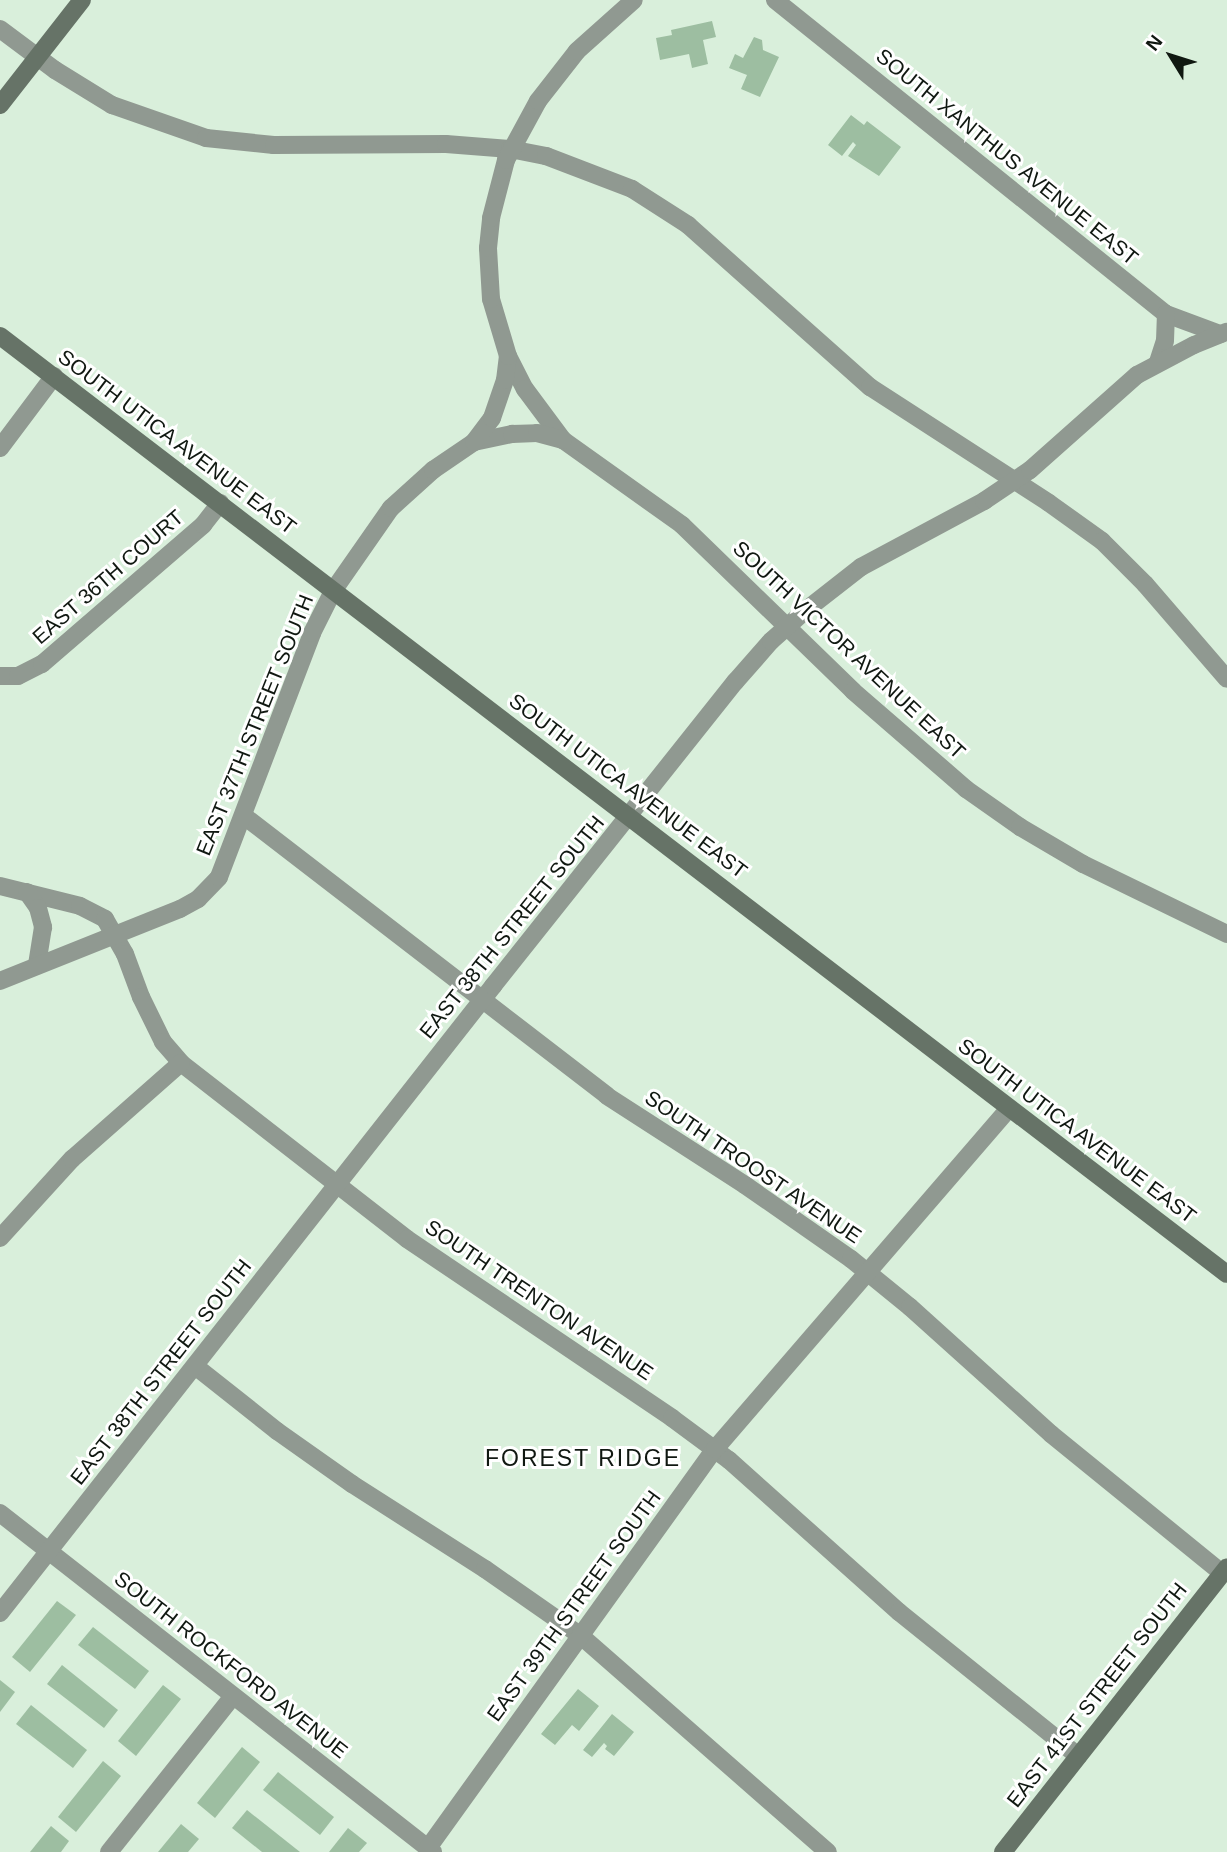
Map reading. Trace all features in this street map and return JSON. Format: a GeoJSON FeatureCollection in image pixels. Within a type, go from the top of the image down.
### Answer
{"type":"FeatureCollection","features":[{"type":"Feature","properties":{"kind":"street"},"geometry":{"type":"LineString","coordinates":[[0,105],[82,0]]}},
{"type":"Feature","properties":{"kind":"street","name":"EAST 37TH STREET SOUTH"},"geometry":{"type":"LineString","coordinates":[[0,981],[116,937],[180,909],[209,889],[229,859],[312,633],[333,591],[391,508],[433,470],[474,442],[492,418],[505,380],[508,356],[491,299],[488,248],[497,189],[510,149],[538,101],[577,51],[634,0]]}},
{"type":"Feature","properties":{"kind":"street","name":"SOUTH XANTHUS AVENUE EAST"},"geometry":{"type":"LineString","coordinates":[[775,0],[1166,314],[1223,333]]}},
{"type":"Feature","properties":{"kind":"street"},"geometry":{"type":"LineString","coordinates":[[0,29],[37,57],[111,104],[206,138],[274,145],[446,144],[510,149],[529,151],[605,176],[661,206],[698,233],[806,333],[870,387],[1077,522],[1123,560],[1227,680]]}},
{"type":"Feature","properties":{"kind":"street"},"geometry":{"type":"LineString","coordinates":[[1158,362],[1165,341],[1166,314]]}},
{"type":"Feature","properties":{"kind":"street","name":"EAST 38TH STREET SOUTH"},"geometry":{"type":"LineString","coordinates":[[0,1613],[336,1184],[735,682],[788,626],[861,567],[984,501],[1014,480],[1118,389],[1158,362],[1223,333]]}},
{"type":"Feature","properties":{"kind":"street","name":"SOUTH UTICA AVENUE EAST"},"geometry":{"type":"LineString","coordinates":[[0,336],[1227,1274]]}},
{"type":"Feature","properties":{"kind":"street","name":"SOUTH VICTOR AVENUE EAST"},"geometry":{"type":"LineString","coordinates":[[508,356],[526,389],[563,440],[682,525],[907,741],[988,804],[1083,864],[1227,934]]}},
{"type":"Feature","properties":{"kind":"street"},"geometry":{"type":"LineString","coordinates":[[0,448],[54,376]]}},
{"type":"Feature","properties":{"kind":"street","name":"SOUTH VICTOR AVENUE EAST"},"geometry":{"type":"LineString","coordinates":[[474,442],[513,434],[537,433],[563,440]]}},
{"type":"Feature","properties":{"kind":"street","name":"EAST 36TH COURT"},"geometry":{"type":"LineString","coordinates":[[9,676],[42,664],[203,525],[220,503]]}},
{"type":"Feature","properties":{"kind":"street","name":"SOUTH TROOST AVENUE"},"geometry":{"type":"LineString","coordinates":[[244,816],[481,1002],[607,1096],[745,1185],[867,1272],[1061,1443],[1224,1570]]}},
{"type":"Feature","properties":{"kind":"street","name":"SOUTH TRENTON AVENUE"},"geometry":{"type":"LineString","coordinates":[[0,886],[80,906],[104,919],[116,937],[163,1042],[181,1063],[336,1184],[489,1297],[715,1449],[899,1612],[1077,1756]]}},
{"type":"Feature","properties":{"kind":"street"},"geometry":{"type":"LineString","coordinates":[[27,892],[38,908],[43,928],[37,966]]}},
{"type":"Feature","properties":{"kind":"street"},"geometry":{"type":"LineString","coordinates":[[0,1238],[72,1159],[181,1063]]}},
{"type":"Feature","properties":{"kind":"street","name":"EAST 39TH STREET SOUTH"},"geometry":{"type":"LineString","coordinates":[[421,1848],[581,1636],[715,1449],[1009,1108]]}},
{"type":"Feature","properties":{"kind":"street"},"geometry":{"type":"LineString","coordinates":[[195,1366],[277,1431],[352,1485],[485,1569],[581,1636],[828,1852]]}},
{"type":"Feature","properties":{"kind":"street","name":"SOUTH ROCKFORD AVENUE"},"geometry":{"type":"LineString","coordinates":[[0,1513],[421,1848]]}},
{"type":"Feature","properties":{"kind":"street","name":"EAST 41ST STREET SOUTH"},"geometry":{"type":"LineString","coordinates":[[1003,1852],[1224,1570]]}},
{"type":"Feature","properties":{"kind":"street"},"geometry":{"type":"LineString","coordinates":[[109,1852],[233,1696]]}},
{"type":"Feature","properties":{"kind":"building"},"geometry":{"type":"Polygon","coordinates":[[[712,21],[716,37],[703,40],[708,64],[692,68],[689,54],[660,60],[656,38],[672,35],[671,30],[712,21]]]}},
{"type":"Feature","properties":{"kind":"building"},"geometry":{"type":"Polygon","coordinates":[[[754,37],[762,40],[763,50],[779,57],[760,97],[741,89],[747,75],[729,68],[735,54],[743,58],[754,37]]]}},
{"type":"Feature","properties":{"kind":"building"},"geometry":{"type":"Polygon","coordinates":[[[851,115],[864,125],[867,121],[901,147],[879,176],[848,156],[856,145],[853,142],[842,156],[828,145],[851,115]]]}},
{"type":"Feature","properties":{"kind":"building"},"geometry":{"type":"Polygon","coordinates":[[[57,1601],[76,1615],[30,1672],[12,1657],[57,1601]]]}},
{"type":"Feature","properties":{"kind":"building"},"geometry":{"type":"Polygon","coordinates":[[[93,1627],[149,1671],[135,1689],[78,1645],[93,1627]]]}},
{"type":"Feature","properties":{"kind":"building"},"geometry":{"type":"Polygon","coordinates":[[[62,1665],[118,1710],[104,1728],[47,1684],[62,1665]]]}},
{"type":"Feature","properties":{"kind":"building"},"geometry":{"type":"Polygon","coordinates":[[[0,1680],[15,1692],[0,1712],[0,1680]]]}},
{"type":"Feature","properties":{"kind":"building"},"geometry":{"type":"Polygon","coordinates":[[[163,1685],[181,1699],[136,1756],[118,1741],[163,1685]]]}},
{"type":"Feature","properties":{"kind":"building"},"geometry":{"type":"Polygon","coordinates":[[[578,1689],[599,1706],[579,1731],[572,1725],[555,1745],[541,1734],[578,1689]]]}},
{"type":"Feature","properties":{"kind":"building"},"geometry":{"type":"Polygon","coordinates":[[[31,1705],[87,1750],[73,1768],[16,1724],[31,1705]]]}},
{"type":"Feature","properties":{"kind":"building"},"geometry":{"type":"Polygon","coordinates":[[[612,1714],[634,1732],[614,1756],[605,1749],[607,1746],[604,1743],[592,1757],[583,1750],[612,1714]]]}},
{"type":"Feature","properties":{"kind":"building"},"geometry":{"type":"Polygon","coordinates":[[[242,1747],[260,1762],[215,1818],[197,1803],[242,1747]]]}},
{"type":"Feature","properties":{"kind":"building"},"geometry":{"type":"Polygon","coordinates":[[[103,1761],[121,1776],[76,1832],[58,1817],[103,1761]]]}},
{"type":"Feature","properties":{"kind":"building"},"geometry":{"type":"Polygon","coordinates":[[[278,1772],[334,1817],[320,1835],[263,1790],[278,1772]]]}},
{"type":"Feature","properties":{"kind":"building"},"geometry":{"type":"Polygon","coordinates":[[[247,1810],[300,1852],[262,1852],[232,1828],[247,1810]]]}},
{"type":"Feature","properties":{"kind":"building"},"geometry":{"type":"Polygon","coordinates":[[[181,1824],[199,1839],[188,1852],[158,1852],[181,1824]]]}},
{"type":"Feature","properties":{"kind":"building"},"geometry":{"type":"Polygon","coordinates":[[[51,1826],[69,1841],[61,1852],[30,1852],[51,1826]]]}},
{"type":"Feature","properties":{"kind":"building"},"geometry":{"type":"Polygon","coordinates":[[[348,1828],[367,1843],[359,1852],[329,1852],[348,1828]]]}},
{"type":"Feature","properties":{"kind":"district","name":"FOREST RIDGE"},"geometry":{"type":"Point","coordinates":[583,1458]}}]}
